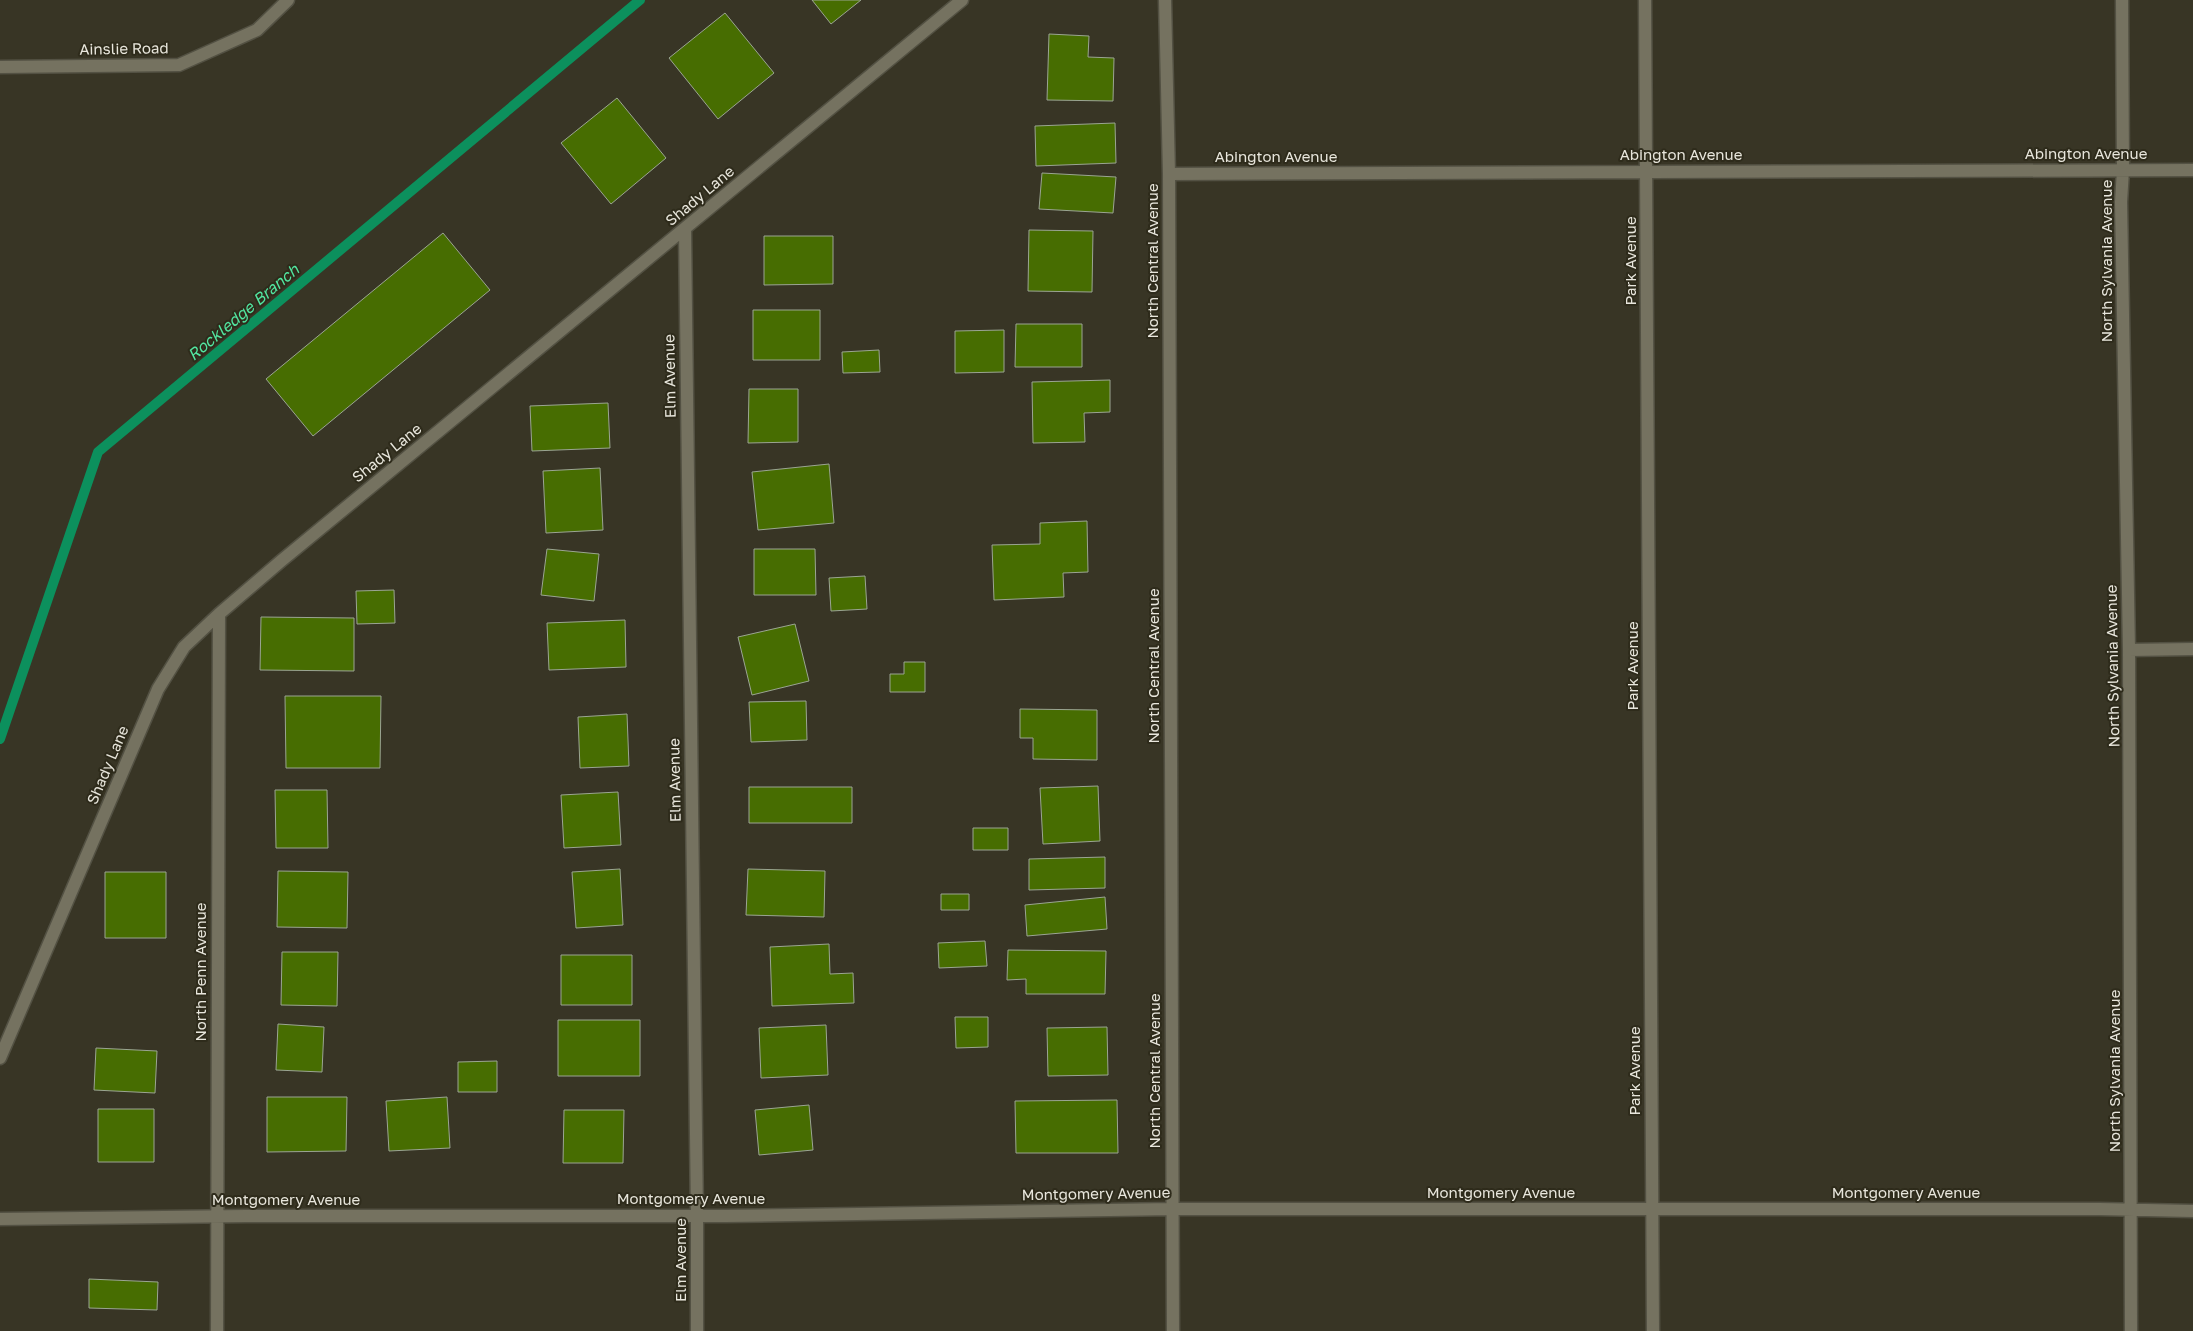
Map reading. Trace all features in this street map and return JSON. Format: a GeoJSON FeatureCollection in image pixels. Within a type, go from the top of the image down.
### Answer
{"type":"FeatureCollection","features":[{"type":"Feature","properties":{"kind":"street","name":"Ainslie Road"},"geometry":{"type":"LineString","coordinates":[[0,67],[179,65],[257,30],[288,0]]}},
{"type":"Feature","properties":{"kind":"street","name":"Shady Lane"},"geometry":{"type":"LineString","coordinates":[[0,1058],[158,689],[184,647],[218,614],[962,0]]}},
{"type":"Feature","properties":{"kind":"street","name":"North Central Avenue"},"geometry":{"type":"LineString","coordinates":[[1165,0],[1169,174],[1173,1331]]}},
{"type":"Feature","properties":{"kind":"street","name":"Park Avenue"},"geometry":{"type":"LineString","coordinates":[[1645,0],[1654,1331]]}},
{"type":"Feature","properties":{"kind":"street","name":"North Sylvania Avenue"},"geometry":{"type":"LineString","coordinates":[[2122,0],[2124,170],[2122,202],[2129,650],[2131,1331]]}},
{"type":"Feature","properties":{"kind":"street","name":"Abington Avenue"},"geometry":{"type":"LineString","coordinates":[[1169,174],[2193,170]]}},
{"type":"Feature","properties":{"kind":"street","name":"Elm Avenue"},"geometry":{"type":"LineString","coordinates":[[685,230],[697,1331]]}},
{"type":"Feature","properties":{"kind":"street","name":"North Penn Avenue"},"geometry":{"type":"LineString","coordinates":[[217,1331],[218,614]]}},
{"type":"Feature","properties":{"kind":"street"},"geometry":{"type":"LineString","coordinates":[[2129,650],[2193,649]]}},
{"type":"Feature","properties":{"kind":"street","name":"Montgomery Avenue"},"geometry":{"type":"LineString","coordinates":[[0,1219],[697,1216],[1172,1209],[2193,1211]]}},
{"type":"Feature","properties":{"kind":"building"},"geometry":{"type":"Polygon","coordinates":[[[812,0],[861,0],[831,24],[812,0]]]}},
{"type":"Feature","properties":{"kind":"building"},"geometry":{"type":"Polygon","coordinates":[[[725,13],[774,73],[718,119],[669,58],[725,13]]]}},
{"type":"Feature","properties":{"kind":"building"},"geometry":{"type":"Polygon","coordinates":[[[1049,34],[1089,36],[1088,57],[1114,58],[1113,101],[1047,100],[1049,34]]]}},
{"type":"Feature","properties":{"kind":"building"},"geometry":{"type":"Polygon","coordinates":[[[617,98],[666,158],[611,204],[561,143],[617,98]]]}},
{"type":"Feature","properties":{"kind":"building"},"geometry":{"type":"Polygon","coordinates":[[[1115,123],[1116,163],[1036,166],[1035,126],[1115,123]]]}},
{"type":"Feature","properties":{"kind":"building"},"geometry":{"type":"Polygon","coordinates":[[[1042,173],[1116,177],[1113,213],[1039,209],[1042,173]]]}},
{"type":"Feature","properties":{"kind":"building"},"geometry":{"type":"Polygon","coordinates":[[[1029,230],[1093,231],[1092,292],[1028,291],[1029,230]]]}},
{"type":"Feature","properties":{"kind":"building"},"geometry":{"type":"Polygon","coordinates":[[[443,233],[490,290],[313,436],[266,379],[443,233]]]}},
{"type":"Feature","properties":{"kind":"building"},"geometry":{"type":"Polygon","coordinates":[[[764,236],[833,236],[833,284],[764,285],[764,236]]]}},
{"type":"Feature","properties":{"kind":"building"},"geometry":{"type":"Polygon","coordinates":[[[753,310],[820,310],[820,360],[753,360],[753,310]]]}},
{"type":"Feature","properties":{"kind":"building"},"geometry":{"type":"Polygon","coordinates":[[[1016,324],[1082,324],[1082,367],[1015,367],[1016,324]]]}},
{"type":"Feature","properties":{"kind":"building"},"geometry":{"type":"Polygon","coordinates":[[[1004,330],[1004,372],[955,373],[955,331],[1004,330]]]}},
{"type":"Feature","properties":{"kind":"building"},"geometry":{"type":"Polygon","coordinates":[[[879,350],[880,372],[843,373],[842,352],[879,350]]]}},
{"type":"Feature","properties":{"kind":"building"},"geometry":{"type":"Polygon","coordinates":[[[1110,380],[1110,412],[1084,413],[1085,442],[1033,443],[1032,382],[1110,380]]]}},
{"type":"Feature","properties":{"kind":"building"},"geometry":{"type":"Polygon","coordinates":[[[749,389],[798,389],[798,442],[748,443],[749,389]]]}},
{"type":"Feature","properties":{"kind":"building"},"geometry":{"type":"Polygon","coordinates":[[[608,403],[610,448],[532,451],[530,406],[608,403]]]}},
{"type":"Feature","properties":{"kind":"building"},"geometry":{"type":"Polygon","coordinates":[[[829,464],[834,523],[758,530],[752,472],[829,464]]]}},
{"type":"Feature","properties":{"kind":"building"},"geometry":{"type":"Polygon","coordinates":[[[600,468],[603,530],[546,533],[543,471],[600,468]]]}},
{"type":"Feature","properties":{"kind":"building"},"geometry":{"type":"Polygon","coordinates":[[[1087,521],[1088,572],[1063,573],[1064,597],[994,600],[992,545],[1040,544],[1040,523],[1087,521]]]}},
{"type":"Feature","properties":{"kind":"building"},"geometry":{"type":"Polygon","coordinates":[[[547,549],[599,554],[594,601],[541,595],[547,549]]]}},
{"type":"Feature","properties":{"kind":"building"},"geometry":{"type":"Polygon","coordinates":[[[754,549],[815,549],[816,595],[754,595],[754,549]]]}},
{"type":"Feature","properties":{"kind":"building"},"geometry":{"type":"Polygon","coordinates":[[[865,576],[867,609],[831,611],[829,578],[865,576]]]}},
{"type":"Feature","properties":{"kind":"building"},"geometry":{"type":"Polygon","coordinates":[[[394,590],[395,623],[357,624],[356,591],[394,590]]]}},
{"type":"Feature","properties":{"kind":"building"},"geometry":{"type":"Polygon","coordinates":[[[261,617],[354,618],[354,671],[260,670],[261,617]]]}},
{"type":"Feature","properties":{"kind":"building"},"geometry":{"type":"Polygon","coordinates":[[[625,620],[626,667],[549,670],[547,623],[625,620]]]}},
{"type":"Feature","properties":{"kind":"building"},"geometry":{"type":"Polygon","coordinates":[[[795,624],[809,681],[752,695],[738,637],[795,624]]]}},
{"type":"Feature","properties":{"kind":"building"},"geometry":{"type":"Polygon","coordinates":[[[904,662],[925,662],[925,692],[890,692],[890,674],[904,674],[904,662]]]}},
{"type":"Feature","properties":{"kind":"building"},"geometry":{"type":"Polygon","coordinates":[[[285,696],[381,696],[380,768],[286,768],[285,696]]]}},
{"type":"Feature","properties":{"kind":"building"},"geometry":{"type":"Polygon","coordinates":[[[806,701],[807,740],[751,742],[749,702],[806,701]]]}},
{"type":"Feature","properties":{"kind":"building"},"geometry":{"type":"Polygon","coordinates":[[[1020,709],[1097,710],[1097,760],[1033,759],[1033,738],[1020,738],[1020,709]]]}},
{"type":"Feature","properties":{"kind":"building"},"geometry":{"type":"Polygon","coordinates":[[[627,714],[629,766],[580,768],[578,717],[627,714]]]}},
{"type":"Feature","properties":{"kind":"building"},"geometry":{"type":"Polygon","coordinates":[[[1098,786],[1100,841],[1043,844],[1040,788],[1098,786]]]}},
{"type":"Feature","properties":{"kind":"building"},"geometry":{"type":"Polygon","coordinates":[[[749,787],[852,787],[852,823],[749,823],[749,787]]]}},
{"type":"Feature","properties":{"kind":"building"},"geometry":{"type":"Polygon","coordinates":[[[275,790],[327,790],[328,848],[276,848],[275,790]]]}},
{"type":"Feature","properties":{"kind":"building"},"geometry":{"type":"Polygon","coordinates":[[[618,792],[621,845],[564,848],[561,795],[618,792]]]}},
{"type":"Feature","properties":{"kind":"building"},"geometry":{"type":"Polygon","coordinates":[[[973,828],[1008,828],[1008,850],[973,850],[973,828]]]}},
{"type":"Feature","properties":{"kind":"building"},"geometry":{"type":"Polygon","coordinates":[[[1105,857],[1105,888],[1029,890],[1029,859],[1105,857]]]}},
{"type":"Feature","properties":{"kind":"building"},"geometry":{"type":"Polygon","coordinates":[[[620,869],[623,925],[576,928],[572,872],[620,869]]]}},
{"type":"Feature","properties":{"kind":"building"},"geometry":{"type":"Polygon","coordinates":[[[748,869],[825,871],[824,917],[746,915],[748,869]]]}},
{"type":"Feature","properties":{"kind":"building"},"geometry":{"type":"Polygon","coordinates":[[[278,871],[348,872],[347,928],[277,927],[278,871]]]}},
{"type":"Feature","properties":{"kind":"building"},"geometry":{"type":"Polygon","coordinates":[[[105,872],[166,872],[166,938],[105,938],[105,872]]]}},
{"type":"Feature","properties":{"kind":"building"},"geometry":{"type":"Polygon","coordinates":[[[941,894],[969,894],[969,910],[941,910],[941,894]]]}},
{"type":"Feature","properties":{"kind":"building"},"geometry":{"type":"Polygon","coordinates":[[[1105,897],[1107,929],[1027,936],[1025,905],[1105,897]]]}},
{"type":"Feature","properties":{"kind":"building"},"geometry":{"type":"Polygon","coordinates":[[[985,941],[987,966],[939,968],[938,943],[985,941]]]}},
{"type":"Feature","properties":{"kind":"building"},"geometry":{"type":"Polygon","coordinates":[[[829,944],[830,974],[853,973],[854,1003],[772,1006],[770,947],[829,944]]]}},
{"type":"Feature","properties":{"kind":"building"},"geometry":{"type":"Polygon","coordinates":[[[1008,950],[1106,951],[1105,994],[1026,994],[1026,979],[1007,980],[1008,950]]]}},
{"type":"Feature","properties":{"kind":"building"},"geometry":{"type":"Polygon","coordinates":[[[282,952],[338,952],[337,1006],[281,1005],[282,952]]]}},
{"type":"Feature","properties":{"kind":"building"},"geometry":{"type":"Polygon","coordinates":[[[561,955],[632,955],[632,1005],[561,1005],[561,955]]]}},
{"type":"Feature","properties":{"kind":"building"},"geometry":{"type":"Polygon","coordinates":[[[955,1017],[988,1017],[988,1047],[956,1048],[955,1017]]]}},
{"type":"Feature","properties":{"kind":"building"},"geometry":{"type":"Polygon","coordinates":[[[558,1020],[640,1020],[640,1076],[558,1076],[558,1020]]]}},
{"type":"Feature","properties":{"kind":"building"},"geometry":{"type":"Polygon","coordinates":[[[278,1024],[324,1027],[322,1072],[276,1070],[278,1024]]]}},
{"type":"Feature","properties":{"kind":"building"},"geometry":{"type":"Polygon","coordinates":[[[826,1025],[828,1075],[761,1078],[759,1028],[826,1025]]]}},
{"type":"Feature","properties":{"kind":"building"},"geometry":{"type":"Polygon","coordinates":[[[1107,1027],[1108,1075],[1048,1076],[1047,1028],[1107,1027]]]}},
{"type":"Feature","properties":{"kind":"building"},"geometry":{"type":"Polygon","coordinates":[[[96,1048],[157,1051],[155,1093],[94,1090],[96,1048]]]}},
{"type":"Feature","properties":{"kind":"building"},"geometry":{"type":"Polygon","coordinates":[[[497,1061],[497,1092],[458,1092],[458,1062],[497,1061]]]}},
{"type":"Feature","properties":{"kind":"building"},"geometry":{"type":"Polygon","coordinates":[[[267,1097],[347,1097],[346,1151],[267,1152],[267,1097]]]}},
{"type":"Feature","properties":{"kind":"building"},"geometry":{"type":"Polygon","coordinates":[[[447,1097],[450,1148],[389,1151],[386,1101],[447,1097]]]}},
{"type":"Feature","properties":{"kind":"building"},"geometry":{"type":"Polygon","coordinates":[[[1117,1100],[1118,1153],[1016,1153],[1015,1101],[1117,1100]]]}},
{"type":"Feature","properties":{"kind":"building"},"geometry":{"type":"Polygon","coordinates":[[[809,1105],[813,1150],[759,1155],[755,1110],[809,1105]]]}},
{"type":"Feature","properties":{"kind":"building"},"geometry":{"type":"Polygon","coordinates":[[[98,1109],[154,1109],[154,1162],[98,1162],[98,1109]]]}},
{"type":"Feature","properties":{"kind":"building"},"geometry":{"type":"Polygon","coordinates":[[[564,1110],[624,1110],[623,1163],[563,1163],[564,1110]]]}},
{"type":"Feature","properties":{"kind":"building"},"geometry":{"type":"Polygon","coordinates":[[[89,1279],[158,1282],[157,1310],[89,1308],[89,1279]]]}},
{"type":"Feature","properties":{"kind":"waterway","name":"Rockledge Branch"},"geometry":{"type":"LineString","coordinates":[[0,739],[98,452],[640,0]]}}]}
